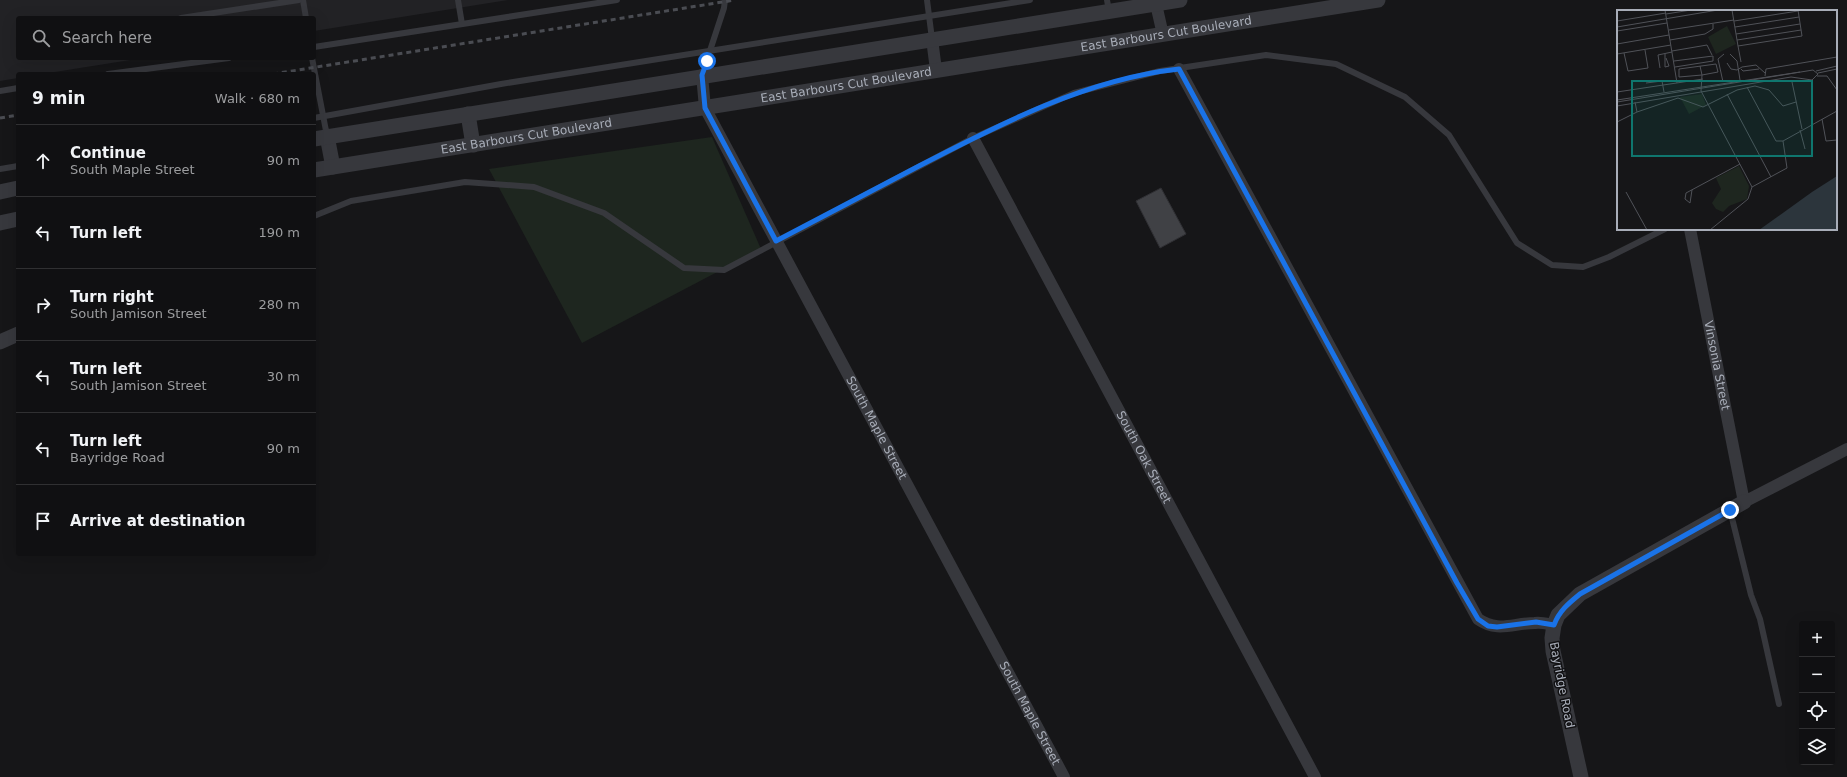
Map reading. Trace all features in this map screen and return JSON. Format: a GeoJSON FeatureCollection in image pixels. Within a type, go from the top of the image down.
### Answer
{"type":"FeatureCollection","features":[{"type":"Feature","properties":{"kind":"street"},"geometry":{"type":"LineString","coordinates":[[333,167],[321,138],[932,38],[1108,6],[1156,4],[1180,0]]}},
{"type":"Feature","properties":{"kind":"street","name":"East Barbours Cut Boulevard"},"geometry":{"type":"LineString","coordinates":[[316,170],[1377,0]]}},
{"type":"Feature","properties":{"kind":"street"},"geometry":{"type":"LineString","coordinates":[[1156,4],[1163,34]]}},
{"type":"Feature","properties":{"kind":"street"},"geometry":{"type":"LineString","coordinates":[[932,38],[936,70]]}},
{"type":"Feature","properties":{"kind":"street"},"geometry":{"type":"LineString","coordinates":[[1179,69],[1478,619],[1488,626],[1497,627],[1536,622],[1554,625]]}},
{"type":"Feature","properties":{"kind":"street","name":"South Maple Street"},"geometry":{"type":"LineString","coordinates":[[702,75],[705,108],[1064,777]]}},
{"type":"Feature","properties":{"kind":"street"},"geometry":{"type":"LineString","coordinates":[[468,114],[473,145]]}},
{"type":"Feature","properties":{"kind":"street","name":"South Oak Street"},"geometry":{"type":"LineString","coordinates":[[973,138],[1315,777]]}},
{"type":"Feature","properties":{"kind":"street"},"geometry":{"type":"LineString","coordinates":[[0,192],[16,188]]}},
{"type":"Feature","properties":{"kind":"street"},"geometry":{"type":"LineString","coordinates":[[0,223],[16,219]]}},
{"type":"Feature","properties":{"kind":"street","name":"Vinsonia Street"},"geometry":{"type":"LineString","coordinates":[[1690,230],[1744,502]]}},
{"type":"Feature","properties":{"kind":"street"},"geometry":{"type":"LineString","coordinates":[[0,342],[16,335]]}},
{"type":"Feature","properties":{"kind":"street","name":"Bayridge Road"},"geometry":{"type":"LineString","coordinates":[[1581,777],[1552,651],[1554,625],[1558,615],[1580,594],[1744,502],[1847,449]]}},
{"type":"Feature","properties":{"kind":"lane"},"geometry":{"type":"LineString","coordinates":[[194,16],[299,0]]}},
{"type":"Feature","properties":{"kind":"lane"},"geometry":{"type":"LineString","coordinates":[[303,0],[306,16]]}},
{"type":"Feature","properties":{"kind":"lane"},"geometry":{"type":"LineString","coordinates":[[458,0],[462,24]]}},
{"type":"Feature","properties":{"kind":"lane"},"geometry":{"type":"LineString","coordinates":[[316,47],[617,0]]}},
{"type":"Feature","properties":{"kind":"lane"},"geometry":{"type":"LineString","coordinates":[[702,75],[724,8],[725,0]]}},
{"type":"Feature","properties":{"kind":"lane"},"geometry":{"type":"LineString","coordinates":[[926,0],[932,38]]}},
{"type":"Feature","properties":{"kind":"lane"},"geometry":{"type":"LineString","coordinates":[[316,118],[419,98],[1030,0]]}},
{"type":"Feature","properties":{"kind":"lane"},"geometry":{"type":"LineString","coordinates":[[316,215],[351,201],[465,182],[534,187],[604,213],[684,268],[724,270],[776,241],[973,138],[1074,93],[1160,71],[1266,55],[1336,64],[1405,97],[1449,135],[1517,243],[1552,265],[1584,267],[1609,257],[1663,230]]}},
{"type":"Feature","properties":{"kind":"lane"},"geometry":{"type":"LineString","coordinates":[[123,72],[214,60]]}},
{"type":"Feature","properties":{"kind":"lane"},"geometry":{"type":"LineString","coordinates":[[312,60],[315,72]]}},
{"type":"Feature","properties":{"kind":"lane"},"geometry":{"type":"LineString","coordinates":[[316,77],[324,116],[321,138]]}},
{"type":"Feature","properties":{"kind":"lane"},"geometry":{"type":"LineString","coordinates":[[0,91],[16,88]]}},
{"type":"Feature","properties":{"kind":"lane"},"geometry":{"type":"LineString","coordinates":[[0,169],[16,166]]}},
{"type":"Feature","properties":{"kind":"lane"},"geometry":{"type":"LineString","coordinates":[[1730,510],[1751,595],[1760,619],[1779,704]]}},
{"type":"Feature","properties":{"kind":"shaded area"},"geometry":{"type":"Polygon","coordinates":[[[0,0],[508,0],[316,31],[316,16],[16,16],[16,60],[130,60],[55,72],[16,72],[16,78],[0,81],[0,0]]]}},
{"type":"Feature","properties":{"kind":"shaded area"},"geometry":{"type":"Polygon","coordinates":[[[712,137],[761,249],[582,343],[489,169],[712,137]]]}},
{"type":"Feature","properties":{"kind":"building"},"geometry":{"type":"Polygon","coordinates":[[[1161,188],[1186,234],[1160,248],[1136,201],[1161,188]]]}},
{"type":"Feature","properties":{"kind":"railway"},"geometry":{"type":"LineString","coordinates":[[285,72],[735,0]]}},
{"type":"Feature","properties":{"kind":"railway"},"geometry":{"type":"LineString","coordinates":[[0,118],[16,115]]}},
{"type":"Feature","properties":{"kind":"route"},"geometry":{"type":"LineString","coordinates":[[707,61],[702,75],[705,108],[776,241],[973,138],[1074,93],[1160,71],[1179,69],[1227,155],[1457,583],[1478,619],[1488,626],[1497,627],[1536,622],[1554,625],[1558,615],[1580,594],[1730,510]]}}]}
